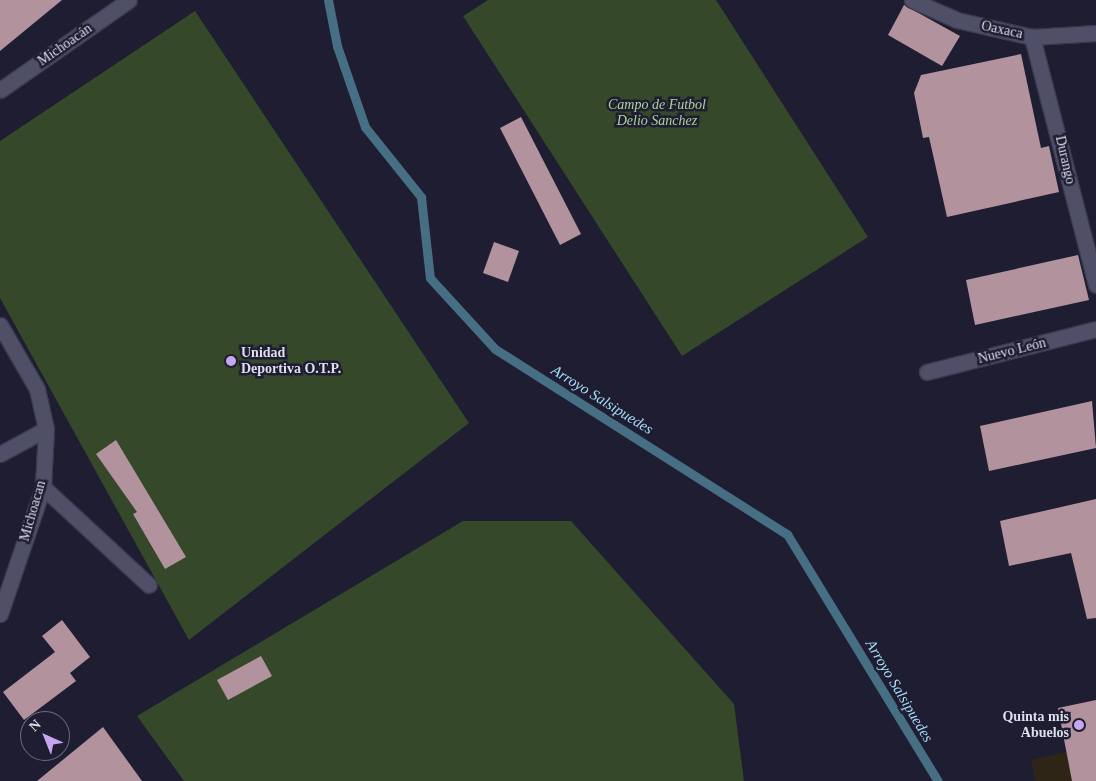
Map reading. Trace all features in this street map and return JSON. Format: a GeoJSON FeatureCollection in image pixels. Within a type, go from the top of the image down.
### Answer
{"type":"FeatureCollection","features":[{"type":"Feature","properties":{"kind":"street","name":"Michoacán"},"geometry":{"type":"LineString","coordinates":[[0,90],[129,0]]}},
{"type":"Feature","properties":{"kind":"street","name":"Oaxaca"},"geometry":{"type":"LineString","coordinates":[[912,0],[957,20],[1032,36],[1096,33]]}},
{"type":"Feature","properties":{"kind":"street","name":"Durango"},"geometry":{"type":"LineString","coordinates":[[1032,36],[1096,285]]}},
{"type":"Feature","properties":{"kind":"street","name":"Michoacan"},"geometry":{"type":"LineString","coordinates":[[0,325],[37,388],[46,429],[43,487],[0,614]]}},
{"type":"Feature","properties":{"kind":"street","name":"Nuevo León"},"geometry":{"type":"LineString","coordinates":[[928,372],[1096,329]]}},
{"type":"Feature","properties":{"kind":"street"},"geometry":{"type":"LineString","coordinates":[[0,454],[46,429]]}},
{"type":"Feature","properties":{"kind":"street"},"geometry":{"type":"LineString","coordinates":[[43,487],[149,585]]}},
{"type":"Feature","properties":{"kind":"shaded area"},"geometry":{"type":"Polygon","coordinates":[[[1096,745],[1096,781],[1035,781],[1031,760],[1096,745]]]}},
{"type":"Feature","properties":{"kind":"green space","name":"Campo de Futbol Delio Sanchez"},"geometry":{"type":"Polygon","coordinates":[[[488,0],[716,0],[868,237],[682,356],[463,16],[488,0]]]}},
{"type":"Feature","properties":{"kind":"green space","name":"Unidad Deportiva O.T.P."},"geometry":{"type":"Polygon","coordinates":[[[195,11],[469,423],[189,640],[0,298],[0,141],[195,11]]]}},
{"type":"Feature","properties":{"kind":"green space"},"geometry":{"type":"Polygon","coordinates":[[[463,521],[571,521],[734,704],[744,781],[184,781],[137,716],[463,521]]]}},
{"type":"Feature","properties":{"kind":"building"},"geometry":{"type":"Polygon","coordinates":[[[0,0],[62,0],[0,51],[0,0]]]}},
{"type":"Feature","properties":{"kind":"building"},"geometry":{"type":"Polygon","coordinates":[[[904,5],[960,36],[942,66],[888,35],[904,5]]]}},
{"type":"Feature","properties":{"kind":"building"},"geometry":{"type":"Polygon","coordinates":[[[1021,54],[1041,148],[1049,146],[1059,192],[947,217],[929,137],[923,138],[914,93],[921,75],[1021,54]]]}},
{"type":"Feature","properties":{"kind":"building"},"geometry":{"type":"Polygon","coordinates":[[[521,117],[581,234],[560,245],[500,128],[521,117]]]}},
{"type":"Feature","properties":{"kind":"building"},"geometry":{"type":"Polygon","coordinates":[[[494,242],[519,251],[508,282],[483,273],[494,242]]]}},
{"type":"Feature","properties":{"kind":"building"},"geometry":{"type":"Polygon","coordinates":[[[1078,255],[1089,300],[975,325],[966,280],[1078,255]]]}},
{"type":"Feature","properties":{"kind":"building"},"geometry":{"type":"Polygon","coordinates":[[[1092,401],[1096,448],[989,471],[980,426],[1092,401]]]}},
{"type":"Feature","properties":{"kind":"building"},"geometry":{"type":"Polygon","coordinates":[[[116,440],[186,557],[165,569],[133,514],[137,512],[96,454],[116,440]]]}},
{"type":"Feature","properties":{"kind":"building"},"geometry":{"type":"Polygon","coordinates":[[[1096,499],[1096,618],[1087,619],[1071,553],[1009,566],[1000,521],[1096,499]]]}},
{"type":"Feature","properties":{"kind":"building"},"geometry":{"type":"Polygon","coordinates":[[[62,620],[90,657],[70,673],[76,681],[36,711],[20,711],[20,715],[3,692],[55,652],[42,636],[62,620]]]}},
{"type":"Feature","properties":{"kind":"building"},"geometry":{"type":"Polygon","coordinates":[[[261,656],[272,676],[228,700],[217,680],[261,656]]]}},
{"type":"Feature","properties":{"kind":"building","name":"Quinta mis Abuelos"},"geometry":{"type":"Polygon","coordinates":[[[1096,700],[1096,781],[1072,781],[1058,708],[1096,700]]]}},
{"type":"Feature","properties":{"kind":"building"},"geometry":{"type":"Polygon","coordinates":[[[103,727],[142,781],[37,781],[61,761],[70,761],[70,754],[103,727]]]}},
{"type":"Feature","properties":{"kind":"waterway","name":"Arroyo Salsipuedes"},"geometry":{"type":"LineString","coordinates":[[328,0],[337,46],[365,127],[421,197],[430,278],[495,349],[787,534],[938,781]]}},
{"type":"Feature","properties":{"kind":"place","name":"Unidad Deportiva O.T.P."},"geometry":{"type":"Point","coordinates":[231,361]}},
{"type":"Feature","properties":{"kind":"place","name":"Quinta mis Abuelos"},"geometry":{"type":"Point","coordinates":[1079,725]}}]}
